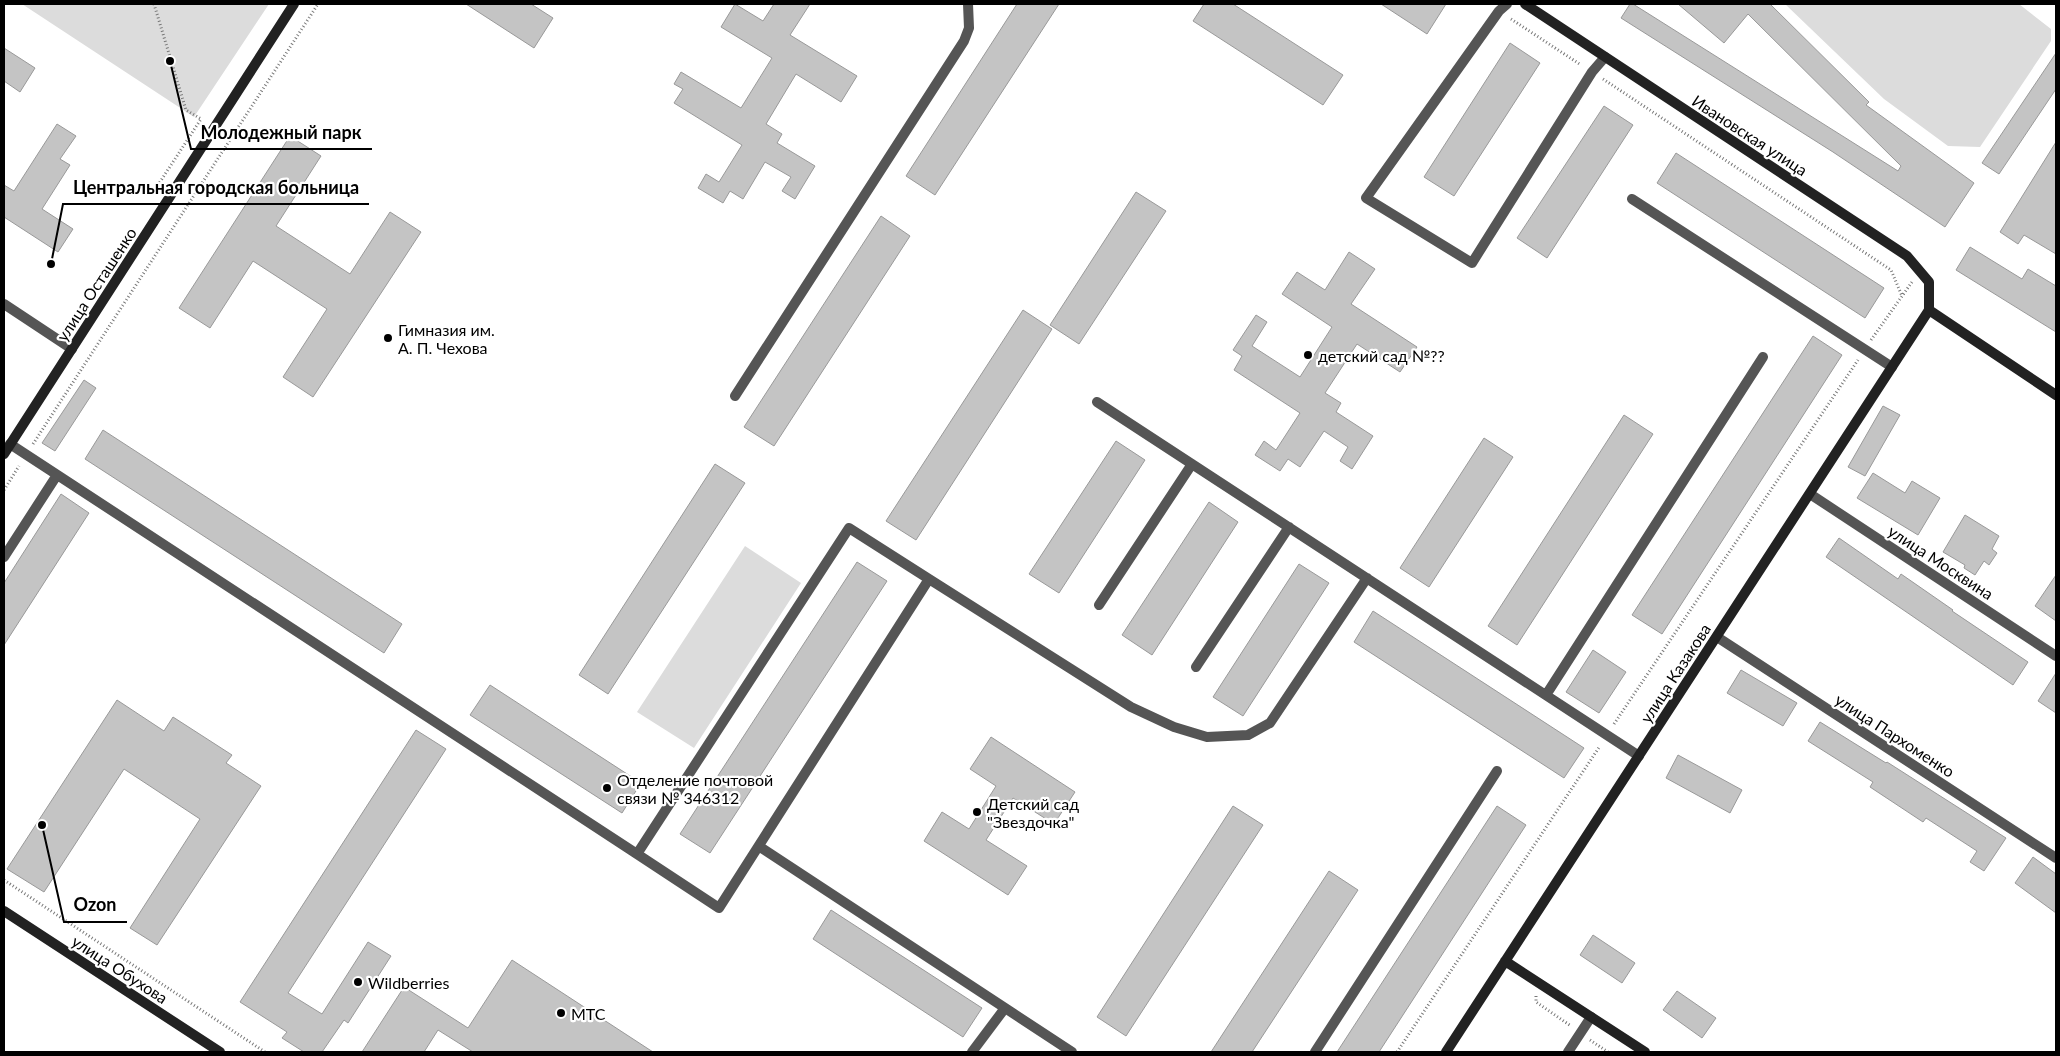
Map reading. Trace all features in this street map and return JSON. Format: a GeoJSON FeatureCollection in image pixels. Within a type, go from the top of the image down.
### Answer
{"type":"FeatureCollection","features":[{"type":"Feature","properties":{"kind":"street","name":"улица Осташенко"},"geometry":{"type":"LineString","coordinates":[[4,454],[294,4]]}},
{"type":"Feature","properties":{"kind":"street"},"geometry":{"type":"LineString","coordinates":[[735,396],[964,41],[969,28],[968,4]]}},
{"type":"Feature","properties":{"kind":"street","name":"Ивановская улица"},"geometry":{"type":"LineString","coordinates":[[1525,4],[1907,256],[1929,282],[1929,310]]}},
{"type":"Feature","properties":{"kind":"street"},"geometry":{"type":"LineString","coordinates":[[1503,7],[1366,198],[1472,263],[1592,72],[1605,57]]}},
{"type":"Feature","properties":{"kind":"street"},"geometry":{"type":"LineString","coordinates":[[1632,199],[1892,367]]}},
{"type":"Feature","properties":{"kind":"street"},"geometry":{"type":"LineString","coordinates":[[4,304],[72,349]]}},
{"type":"Feature","properties":{"kind":"street"},"geometry":{"type":"LineString","coordinates":[[1929,310],[2056,395]]}},
{"type":"Feature","properties":{"kind":"street","name":"улица Казакова"},"geometry":{"type":"LineString","coordinates":[[1446,1052],[1929,310]]}},
{"type":"Feature","properties":{"kind":"street"},"geometry":{"type":"LineString","coordinates":[[1546,695],[1763,357]]}},
{"type":"Feature","properties":{"kind":"street"},"geometry":{"type":"LineString","coordinates":[[1097,402],[1639,756]]}},
{"type":"Feature","properties":{"kind":"street"},"geometry":{"type":"LineString","coordinates":[[10,444],[719,908],[929,579]]}},
{"type":"Feature","properties":{"kind":"street"},"geometry":{"type":"LineString","coordinates":[[1099,604],[1192,464]]}},
{"type":"Feature","properties":{"kind":"street"},"geometry":{"type":"LineString","coordinates":[[4,557],[57,475]]}},
{"type":"Feature","properties":{"kind":"street","name":"улица Москвина"},"geometry":{"type":"LineString","coordinates":[[1810,494],[2056,656]]}},
{"type":"Feature","properties":{"kind":"street"},"geometry":{"type":"LineString","coordinates":[[1196,667],[1288,527]]}},
{"type":"Feature","properties":{"kind":"street"},"geometry":{"type":"LineString","coordinates":[[637,854],[849,528],[1131,707],[1174,726],[1207,737],[1248,736],[1270,724],[1367,578]]}},
{"type":"Feature","properties":{"kind":"street","name":"улица Пархоменко"},"geometry":{"type":"LineString","coordinates":[[1716,637],[2056,858]]}},
{"type":"Feature","properties":{"kind":"street"},"geometry":{"type":"LineString","coordinates":[[1315,1052],[1497,771]]}},
{"type":"Feature","properties":{"kind":"street"},"geometry":{"type":"LineString","coordinates":[[760,846],[1072,1052]]}},
{"type":"Feature","properties":{"kind":"street","name":"улица Обухова"},"geometry":{"type":"LineString","coordinates":[[4,911],[220,1052]]}},
{"type":"Feature","properties":{"kind":"street"},"geometry":{"type":"LineString","coordinates":[[1505,961],[1645,1052]]}},
{"type":"Feature","properties":{"kind":"street"},"geometry":{"type":"LineString","coordinates":[[972,1052],[1005,1008]]}},
{"type":"Feature","properties":{"kind":"street"},"geometry":{"type":"LineString","coordinates":[[1568,1052],[1591,1017]]}},
{"type":"Feature","properties":{"kind":"path"},"geometry":{"type":"LineString","coordinates":[[154,4],[186,110],[201,119],[158,185]]}},
{"type":"Feature","properties":{"kind":"path"},"geometry":{"type":"LineString","coordinates":[[4,490],[318,4]]}},
{"type":"Feature","properties":{"kind":"path"},"geometry":{"type":"LineString","coordinates":[[1503,7],[1592,72],[1891,270],[1902,296]]}},
{"type":"Feature","properties":{"kind":"path"},"geometry":{"type":"LineString","coordinates":[[1397,1052],[1865,349],[1920,271]]}},
{"type":"Feature","properties":{"kind":"path"},"geometry":{"type":"LineString","coordinates":[[4,880],[264,1052]]}},
{"type":"Feature","properties":{"kind":"path"},"geometry":{"type":"LineString","coordinates":[[1536,981],[1536,1002],[1608,1052]]}},
{"type":"Feature","properties":{"kind":"shaded area"},"geometry":{"type":"Polygon","coordinates":[[[22,4],[269,4],[194,117],[22,4]]]}},
{"type":"Feature","properties":{"kind":"shaded area"},"geometry":{"type":"Polygon","coordinates":[[[1785,4],[2019,4],[2051,29],[2051,41],[1980,147],[1948,146],[1884,99],[1785,4]]]}},
{"type":"Feature","properties":{"kind":"shaded area"},"geometry":{"type":"Polygon","coordinates":[[[745,546],[801,583],[694,748],[637,712],[745,546]]]}},
{"type":"Feature","properties":{"kind":"building"},"geometry":{"type":"Polygon","coordinates":[[[466,4],[531,4],[553,18],[534,48],[466,4]]]}},
{"type":"Feature","properties":{"kind":"building"},"geometry":{"type":"Polygon","coordinates":[[[735,4],[763,21],[774,4],[810,4],[790,35],[857,76],[841,102],[796,74],[766,124],[782,134],[777,143],[815,166],[795,199],[782,191],[791,177],[765,162],[743,199],[730,191],[723,203],[698,188],[706,174],[719,182],[742,145],[674,103],[683,89],[674,84],[681,72],[741,108],[772,58],[721,27],[735,4]]]}},
{"type":"Feature","properties":{"kind":"building"},"geometry":{"type":"Polygon","coordinates":[[[1017,4],[1059,4],[935,195],[906,176],[1017,4]]]}},
{"type":"Feature","properties":{"kind":"building"},"geometry":{"type":"Polygon","coordinates":[[[1204,4],[1233,4],[1343,75],[1323,105],[1193,21],[1204,4]]]}},
{"type":"Feature","properties":{"kind":"building"},"geometry":{"type":"Polygon","coordinates":[[[1381,4],[1446,4],[1427,34],[1381,4]]]}},
{"type":"Feature","properties":{"kind":"building"},"geometry":{"type":"Polygon","coordinates":[[[1630,4],[1633,4],[1898,171],[1901,166],[1748,14],[1724,43],[1678,4],[1770,4],[1869,102],[1866,105],[1974,183],[1945,227],[1833,152],[1621,18],[1630,4]]]}},
{"type":"Feature","properties":{"kind":"building"},"geometry":{"type":"Polygon","coordinates":[[[1510,43],[1540,63],[1454,196],[1424,177],[1510,43]]]}},
{"type":"Feature","properties":{"kind":"building"},"geometry":{"type":"Polygon","coordinates":[[[4,48],[35,68],[20,92],[4,81],[4,48]]]}},
{"type":"Feature","properties":{"kind":"building"},"geometry":{"type":"Polygon","coordinates":[[[2056,53],[2056,89],[1999,174],[1982,163],[2056,53]]]}},
{"type":"Feature","properties":{"kind":"building"},"geometry":{"type":"Polygon","coordinates":[[[1604,106],[1633,125],[1547,258],[1517,238],[1604,106]]]}},
{"type":"Feature","properties":{"kind":"building"},"geometry":{"type":"Polygon","coordinates":[[[57,124],[76,136],[60,159],[70,165],[42,209],[73,229],[58,252],[4,217],[4,185],[14,191],[57,124]]]}},
{"type":"Feature","properties":{"kind":"building"},"geometry":{"type":"Polygon","coordinates":[[[290,136],[321,156],[276,226],[350,274],[390,212],[421,232],[313,397],[283,377],[327,309],[253,261],[210,328],[179,308],[290,136]]]}},
{"type":"Feature","properties":{"kind":"building"},"geometry":{"type":"Polygon","coordinates":[[[2056,142],[2056,254],[2024,235],[2018,244],[2000,232],[2056,142]]]}},
{"type":"Feature","properties":{"kind":"building"},"geometry":{"type":"Polygon","coordinates":[[[1676,153],[1884,288],[1865,318],[1657,183],[1676,153]]]}},
{"type":"Feature","properties":{"kind":"building"},"geometry":{"type":"Polygon","coordinates":[[[1136,192],[1166,211],[1079,344],[1050,325],[1136,192]]]}},
{"type":"Feature","properties":{"kind":"building"},"geometry":{"type":"Polygon","coordinates":[[[881,216],[910,236],[774,446],[744,427],[881,216]]]}},
{"type":"Feature","properties":{"kind":"building"},"geometry":{"type":"Polygon","coordinates":[[[1970,247],[2022,279],[2028,269],[2056,286],[2056,332],[1956,270],[1970,247]]]}},
{"type":"Feature","properties":{"kind":"building"},"geometry":{"type":"Polygon","coordinates":[[[1349,252],[1375,269],[1351,304],[1417,347],[1400,372],[1357,344],[1325,393],[1341,403],[1336,412],[1373,436],[1352,469],[1340,461],[1348,447],[1324,431],[1300,467],[1288,459],[1280,471],[1255,455],[1264,441],[1276,450],[1300,413],[1234,370],[1242,356],[1233,350],[1256,315],[1267,322],[1252,346],[1300,377],[1332,327],[1282,294],[1297,272],[1325,290],[1349,252]]]}},
{"type":"Feature","properties":{"kind":"building"},"geometry":{"type":"Polygon","coordinates":[[[1023,310],[1052,329],[916,540],[886,521],[1023,310]]]}},
{"type":"Feature","properties":{"kind":"building"},"geometry":{"type":"Polygon","coordinates":[[[1813,336],[1842,355],[1662,634],[1632,615],[1813,336]]]}},
{"type":"Feature","properties":{"kind":"building"},"geometry":{"type":"Polygon","coordinates":[[[84,380],[96,388],[55,451],[42,443],[84,380]]]}},
{"type":"Feature","properties":{"kind":"building"},"geometry":{"type":"Polygon","coordinates":[[[1883,406],[1900,415],[1865,476],[1848,467],[1883,406]]]}},
{"type":"Feature","properties":{"kind":"building"},"geometry":{"type":"Polygon","coordinates":[[[1624,415],[1653,434],[1517,645],[1488,626],[1624,415]]]}},
{"type":"Feature","properties":{"kind":"building"},"geometry":{"type":"Polygon","coordinates":[[[103,430],[402,624],[384,653],[85,459],[103,430]]]}},
{"type":"Feature","properties":{"kind":"building"},"geometry":{"type":"Polygon","coordinates":[[[1484,438],[1513,457],[1429,587],[1400,568],[1484,438]]]}},
{"type":"Feature","properties":{"kind":"building"},"geometry":{"type":"Polygon","coordinates":[[[1116,441],[1145,460],[1059,593],[1029,574],[1116,441]]]}},
{"type":"Feature","properties":{"kind":"building"},"geometry":{"type":"Polygon","coordinates":[[[715,464],[745,483],[608,694],[579,675],[715,464]]]}},
{"type":"Feature","properties":{"kind":"building"},"geometry":{"type":"Polygon","coordinates":[[[1873,473],[1905,493],[1912,481],[1940,498],[1918,535],[1857,498],[1873,473]]]}},
{"type":"Feature","properties":{"kind":"building"},"geometry":{"type":"Polygon","coordinates":[[[61,494],[89,513],[4,645],[4,583],[61,494]]]}},
{"type":"Feature","properties":{"kind":"building"},"geometry":{"type":"Polygon","coordinates":[[[1209,502],[1238,522],[1152,655],[1122,635],[1209,502]]]}},
{"type":"Feature","properties":{"kind":"building"},"geometry":{"type":"Polygon","coordinates":[[[1965,515],[1999,536],[1992,549],[1997,553],[1989,565],[1984,561],[1975,575],[1964,568],[1965,565],[1943,552],[1965,515]]]}},
{"type":"Feature","properties":{"kind":"building"},"geometry":{"type":"Polygon","coordinates":[[[1839,538],[1898,579],[1901,574],[2028,662],[2013,685],[1826,557],[1839,538]]]}},
{"type":"Feature","properties":{"kind":"building"},"geometry":{"type":"Polygon","coordinates":[[[857,562],[887,581],[710,853],[680,834],[857,562]]]}},
{"type":"Feature","properties":{"kind":"building"},"geometry":{"type":"Polygon","coordinates":[[[1299,564],[1329,583],[1243,716],[1213,697],[1299,564]]]}},
{"type":"Feature","properties":{"kind":"building"},"geometry":{"type":"Polygon","coordinates":[[[2056,575],[2056,621],[2035,606],[2056,575]]]}},
{"type":"Feature","properties":{"kind":"building"},"geometry":{"type":"Polygon","coordinates":[[[1373,611],[1584,748],[1564,778],[1354,642],[1373,611]]]}},
{"type":"Feature","properties":{"kind":"building"},"geometry":{"type":"Polygon","coordinates":[[[1593,650],[1626,672],[1599,713],[1566,692],[1593,650]]]}},
{"type":"Feature","properties":{"kind":"building"},"geometry":{"type":"Polygon","coordinates":[[[1741,670],[1797,703],[1783,726],[1727,693],[1741,670]]]}},
{"type":"Feature","properties":{"kind":"building"},"geometry":{"type":"Polygon","coordinates":[[[2056,673],[2056,713],[2038,701],[2056,673]]]}},
{"type":"Feature","properties":{"kind":"building"},"geometry":{"type":"Polygon","coordinates":[[[490,685],[641,783],[622,813],[470,715],[490,685]]]}},
{"type":"Feature","properties":{"kind":"building"},"geometry":{"type":"Polygon","coordinates":[[[117,700],[164,731],[173,717],[232,755],[226,763],[261,786],[157,945],[130,928],[200,819],[124,769],[44,892],[7,869],[117,700]]]}},
{"type":"Feature","properties":{"kind":"building"},"geometry":{"type":"Polygon","coordinates":[[[1820,722],[1887,762],[2006,838],[1984,871],[1970,862],[1977,851],[1926,818],[1923,822],[1870,787],[1873,782],[1808,741],[1820,722]]]}},
{"type":"Feature","properties":{"kind":"building"},"geometry":{"type":"Polygon","coordinates":[[[416,730],[446,749],[288,993],[322,1014],[368,942],[391,956],[348,1023],[344,1020],[322,1052],[304,1052],[282,1038],[287,1032],[240,1002],[416,730]]]}},
{"type":"Feature","properties":{"kind":"building"},"geometry":{"type":"Polygon","coordinates":[[[991,737],[1075,792],[1054,824],[1013,798],[986,840],[1027,866],[1008,895],[924,841],[942,812],[969,829],[996,786],[970,769],[991,737]]]}},
{"type":"Feature","properties":{"kind":"building"},"geometry":{"type":"Polygon","coordinates":[[[1678,755],[1742,790],[1730,813],[1666,778],[1678,755]]]}},
{"type":"Feature","properties":{"kind":"building"},"geometry":{"type":"Polygon","coordinates":[[[1233,806],[1263,825],[1126,1036],[1097,1017],[1233,806]]]}},
{"type":"Feature","properties":{"kind":"building"},"geometry":{"type":"Polygon","coordinates":[[[1497,806],[1526,825],[1379,1052],[1337,1052],[1497,806]]]}},
{"type":"Feature","properties":{"kind":"building"},"geometry":{"type":"Polygon","coordinates":[[[2033,857],[2056,874],[2056,913],[2015,883],[2033,857]]]}},
{"type":"Feature","properties":{"kind":"building"},"geometry":{"type":"Polygon","coordinates":[[[1329,871],[1358,890],[1252,1052],[1211,1052],[1329,871]]]}},
{"type":"Feature","properties":{"kind":"building"},"geometry":{"type":"Polygon","coordinates":[[[831,910],[982,1008],[963,1037],[813,939],[831,910]]]}},
{"type":"Feature","properties":{"kind":"building"},"geometry":{"type":"Polygon","coordinates":[[[1593,935],[1635,963],[1622,983],[1580,955],[1593,935]]]}},
{"type":"Feature","properties":{"kind":"building"},"geometry":{"type":"Polygon","coordinates":[[[512,960],[653,1052],[473,1052],[438,1030],[424,1052],[362,1052],[404,987],[468,1028],[512,960]]]}},
{"type":"Feature","properties":{"kind":"building"},"geometry":{"type":"Polygon","coordinates":[[[1677,991],[1716,1018],[1702,1038],[1663,1010],[1677,991]]]}},
{"type":"Feature","properties":{"kind":"place","name":"Молодежный парк"},"geometry":{"type":"Point","coordinates":[170,61]}},
{"type":"Feature","properties":{"kind":"place","name":"Центральная городская больница"},"geometry":{"type":"Point","coordinates":[51,264]}},
{"type":"Feature","properties":{"kind":"place","name":"Гимназия им. А. П. Чехова"},"geometry":{"type":"Point","coordinates":[388,338]}},
{"type":"Feature","properties":{"kind":"place","name":"детский сад №??"},"geometry":{"type":"Point","coordinates":[1308,355]}},
{"type":"Feature","properties":{"kind":"place","name":"Отделение почтовой связи № 346312"},"geometry":{"type":"Point","coordinates":[607,788]}},
{"type":"Feature","properties":{"kind":"place","name":"Детский сад \"Звездочка\""},"geometry":{"type":"Point","coordinates":[977,812]}},
{"type":"Feature","properties":{"kind":"place","name":"Ozon"},"geometry":{"type":"Point","coordinates":[42,825]}},
{"type":"Feature","properties":{"kind":"place","name":"Wildberries"},"geometry":{"type":"Point","coordinates":[358,982]}},
{"type":"Feature","properties":{"kind":"place","name":"МТС"},"geometry":{"type":"Point","coordinates":[561,1013]}}]}
